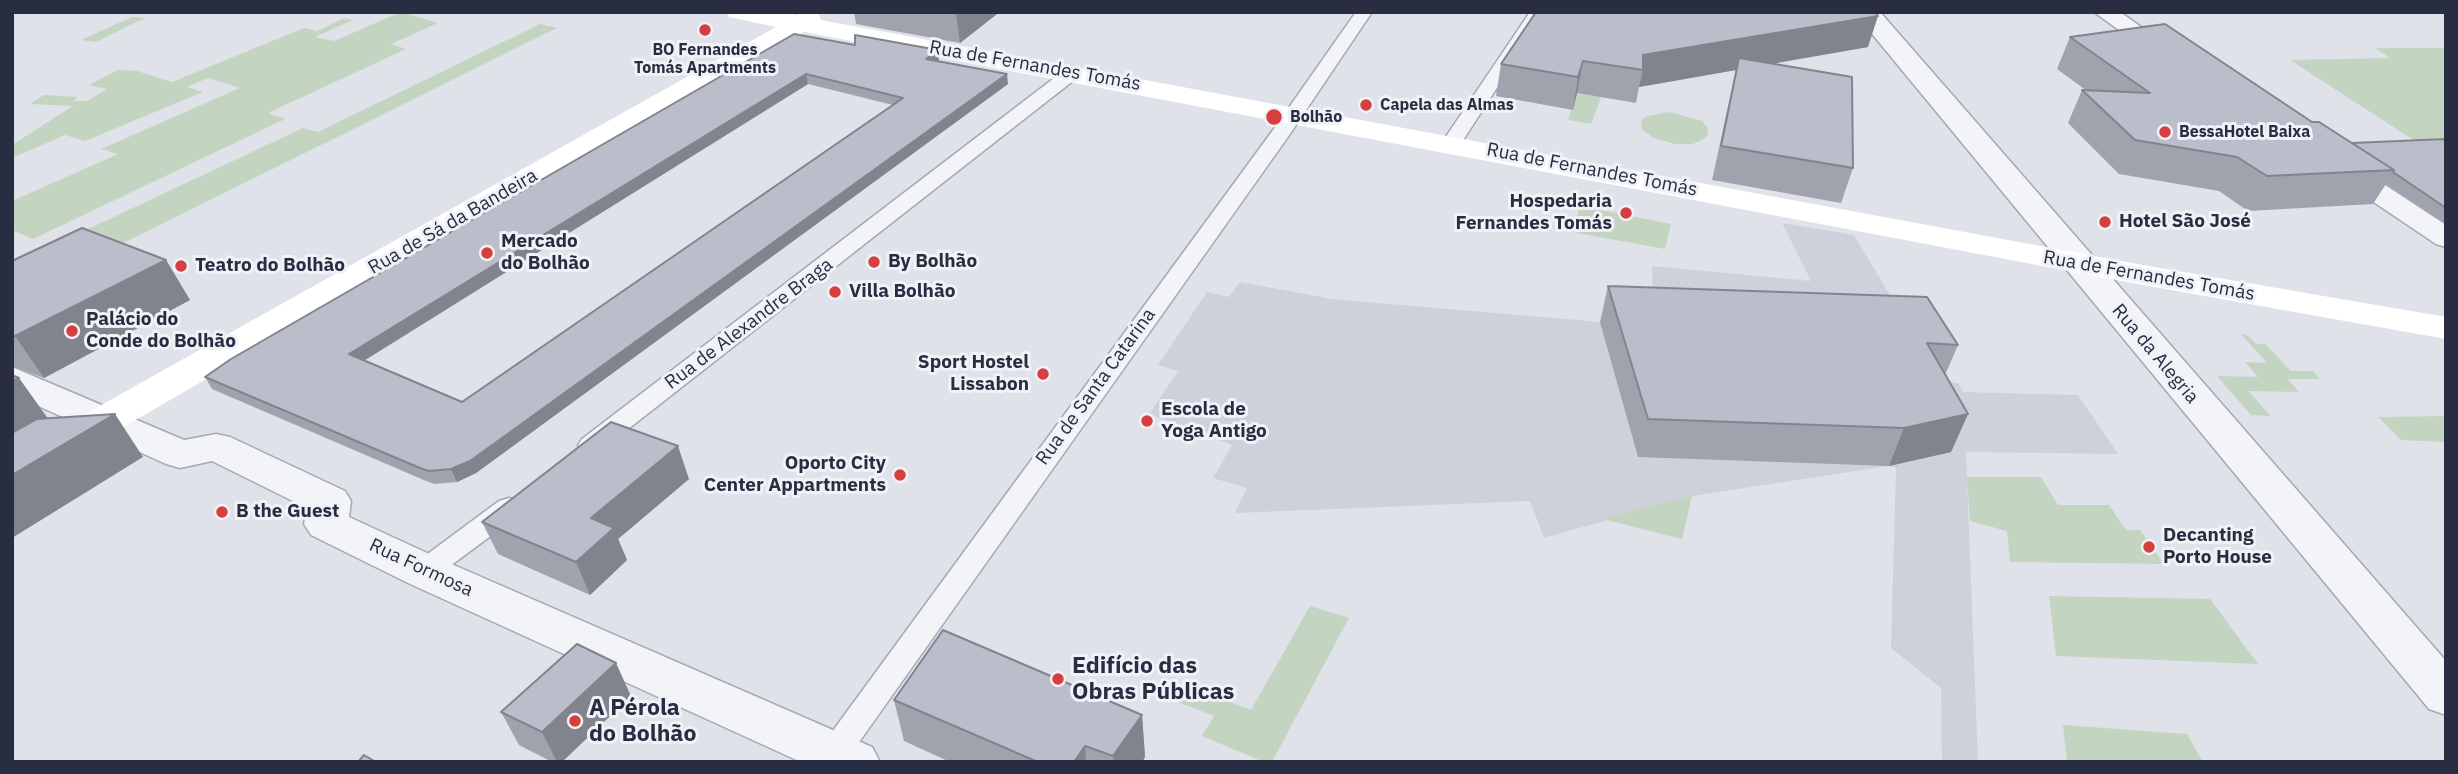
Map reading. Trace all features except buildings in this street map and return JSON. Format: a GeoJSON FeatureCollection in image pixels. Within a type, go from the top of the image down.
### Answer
{"type":"FeatureCollection","features":[{"type":"Feature","properties":{"kind":"main road","name":"Rua de Fernandes Tomás"},"geometry":{"type":"LineString","coordinates":[[738,12],[810,18],[1072,73],[1293,115],[2076,263],[2446,328]]}},
{"type":"Feature","properties":{"kind":"main road","name":"Rua de Sá da Bandeira"},"geometry":{"type":"LineString","coordinates":[[12,473],[810,18]]}},
{"type":"Feature","properties":{"kind":"street","name":"Rua de Santa Catarina"},"geometry":{"type":"LineString","coordinates":[[838,759],[1364,12]]}},
{"type":"Feature","properties":{"kind":"street"},"geometry":{"type":"LineString","coordinates":[[1451,144],[1538,12]]}},
{"type":"Feature","properties":{"kind":"street","name":"Rua da Alegria"},"geometry":{"type":"LineString","coordinates":[[1866,12],[2076,263],[2446,695]]}},
{"type":"Feature","properties":{"kind":"street"},"geometry":{"type":"LineString","coordinates":[[2105,12],[2192,70]]}},
{"type":"Feature","properties":{"kind":"street","name":"Rua de Alexandre Braga"},"geometry":{"type":"LineString","coordinates":[[576,456],[1072,73]]}},
{"type":"Feature","properties":{"kind":"street"},"geometry":{"type":"LineString","coordinates":[[2325,158],[2446,238]]}},
{"type":"Feature","properties":{"kind":"street","name":"Rua Formosa"},"geometry":{"type":"LineString","coordinates":[[12,379],[180,454],[216,447],[330,501],[326,524],[838,759]]}},
{"type":"Feature","properties":{"kind":"street"},"geometry":{"type":"LineString","coordinates":[[424,571],[522,498]]}},
{"type":"Feature","properties":{"kind":"shaded area"},"geometry":{"type":"Polygon","coordinates":[[[1782,223],[1854,235],[1942,382],[1958,383],[1963,392],[2078,395],[2118,454],[1966,452],[1978,762],[1942,762],[1941,688],[1891,648],[1896,468],[1889,466],[1692,496],[1544,538],[1530,501],[1235,513],[1247,488],[1213,478],[1232,445],[1149,414],[1178,371],[1158,365],[1207,292],[1229,297],[1240,282],[1332,299],[1600,322],[1654,324],[1652,266],[1811,281],[1782,223]]]}},
{"type":"Feature","properties":{"kind":"green space"},"geometry":{"type":"Polygon","coordinates":[[[401,12],[438,23],[391,44],[406,49],[268,113],[285,119],[33,239],[12,230],[12,201],[118,154],[101,149],[240,88],[208,78],[187,87],[203,92],[85,141],[65,135],[12,158],[12,145],[73,106],[30,104],[44,95],[78,97],[73,101],[87,101],[107,89],[89,85],[118,70],[137,71],[172,82],[304,28],[317,31],[345,18],[353,20],[315,37],[334,41],[401,12]]]}},
{"type":"Feature","properties":{"kind":"green space"},"geometry":{"type":"Polygon","coordinates":[[[132,17],[145,18],[96,42],[81,40],[132,17]]]}},
{"type":"Feature","properties":{"kind":"green space"},"geometry":{"type":"Polygon","coordinates":[[[540,24],[557,28],[83,263],[52,246],[303,128],[318,132],[540,24]]]}},
{"type":"Feature","properties":{"kind":"green space"},"geometry":{"type":"Polygon","coordinates":[[[2375,48],[2446,48],[2446,149],[2429,150],[2290,60],[2390,58],[2375,48]]]}},
{"type":"Feature","properties":{"kind":"green space"},"geometry":{"type":"Polygon","coordinates":[[[1577,93],[1601,97],[1591,124],[1568,120],[1577,93]]]}},
{"type":"Feature","properties":{"kind":"green space"},"geometry":{"type":"Polygon","coordinates":[[[1670,112],[1702,121],[1708,128],[1707,137],[1693,144],[1675,144],[1654,138],[1642,130],[1641,121],[1647,116],[1670,112]]]}},
{"type":"Feature","properties":{"kind":"green space"},"geometry":{"type":"Polygon","coordinates":[[[1580,206],[1671,224],[1665,249],[1572,232],[1580,206]]]}},
{"type":"Feature","properties":{"kind":"green space"},"geometry":{"type":"Polygon","coordinates":[[[2241,334],[2247,335],[2256,344],[2265,344],[2291,371],[2313,371],[2320,379],[2288,379],[2299,392],[2248,391],[2271,416],[2251,415],[2217,376],[2258,377],[2245,362],[2267,363],[2241,334]]]}},
{"type":"Feature","properties":{"kind":"green space"},"geometry":{"type":"Polygon","coordinates":[[[2446,416],[2446,442],[2401,440],[2378,417],[2446,416]]]}},
{"type":"Feature","properties":{"kind":"green space"},"geometry":{"type":"Polygon","coordinates":[[[1967,477],[2041,477],[2058,505],[2109,505],[2126,530],[2140,530],[2164,564],[2010,562],[2007,531],[1970,521],[1967,477]]]}},
{"type":"Feature","properties":{"kind":"green space"},"geometry":{"type":"Polygon","coordinates":[[[1692,496],[1682,539],[1603,519],[1633,510],[1692,496]]]}},
{"type":"Feature","properties":{"kind":"green space"},"geometry":{"type":"Polygon","coordinates":[[[2049,596],[2210,599],[2258,664],[2056,656],[2049,596]]]}},
{"type":"Feature","properties":{"kind":"green space"},"geometry":{"type":"Polygon","coordinates":[[[1310,606],[1349,618],[1272,762],[1264,762],[1202,736],[1214,716],[1178,702],[1187,686],[1251,710],[1310,606]]]}},
{"type":"Feature","properties":{"kind":"green space"},"geometry":{"type":"Polygon","coordinates":[[[2063,725],[2187,734],[2203,762],[2067,762],[2063,725]]]}},
{"type":"Feature","properties":{"kind":"place","name":"BO Fernandes Tomás Apartments"},"geometry":{"type":"Point","coordinates":[705,30]}},
{"type":"Feature","properties":{"kind":"place","name":"Capela das Almas"},"geometry":{"type":"Point","coordinates":[1366,105]}},
{"type":"Feature","properties":{"kind":"place","name":"Bolhão"},"geometry":{"type":"Point","coordinates":[1274,117]}},
{"type":"Feature","properties":{"kind":"place","name":"BessaHotel Baixa"},"geometry":{"type":"Point","coordinates":[2165,132]}},
{"type":"Feature","properties":{"kind":"place","name":"Hospedaria Fernandes Tomás"},"geometry":{"type":"Point","coordinates":[1626,213]}},
{"type":"Feature","properties":{"kind":"place","name":"Hotel São José"},"geometry":{"type":"Point","coordinates":[2105,222]}},
{"type":"Feature","properties":{"kind":"place","name":"Mercado do Bolhão"},"geometry":{"type":"Point","coordinates":[487,253]}},
{"type":"Feature","properties":{"kind":"place","name":"By Bolhão"},"geometry":{"type":"Point","coordinates":[874,262]}},
{"type":"Feature","properties":{"kind":"place","name":"Teatro do Bolhão"},"geometry":{"type":"Point","coordinates":[181,266]}},
{"type":"Feature","properties":{"kind":"place","name":"Villa Bolhão"},"geometry":{"type":"Point","coordinates":[835,292]}},
{"type":"Feature","properties":{"kind":"place","name":"Palácio do Conde do Bolhão"},"geometry":{"type":"Point","coordinates":[72,331]}},
{"type":"Feature","properties":{"kind":"place","name":"Sport Hostel Lissabon"},"geometry":{"type":"Point","coordinates":[1043,374]}},
{"type":"Feature","properties":{"kind":"place","name":"Escola de Yoga Antigo"},"geometry":{"type":"Point","coordinates":[1147,421]}},
{"type":"Feature","properties":{"kind":"place","name":"Oporto City Center Appartments"},"geometry":{"type":"Point","coordinates":[900,475]}},
{"type":"Feature","properties":{"kind":"place","name":"B the Guest"},"geometry":{"type":"Point","coordinates":[222,512]}},
{"type":"Feature","properties":{"kind":"place","name":"Decanting Porto House"},"geometry":{"type":"Point","coordinates":[2149,547]}},
{"type":"Feature","properties":{"kind":"place","name":"Edifício das Obras Públicas"},"geometry":{"type":"Point","coordinates":[1058,679]}},
{"type":"Feature","properties":{"kind":"place","name":"A Pérola do Bolhão"},"geometry":{"type":"Point","coordinates":[575,721]}}]}
